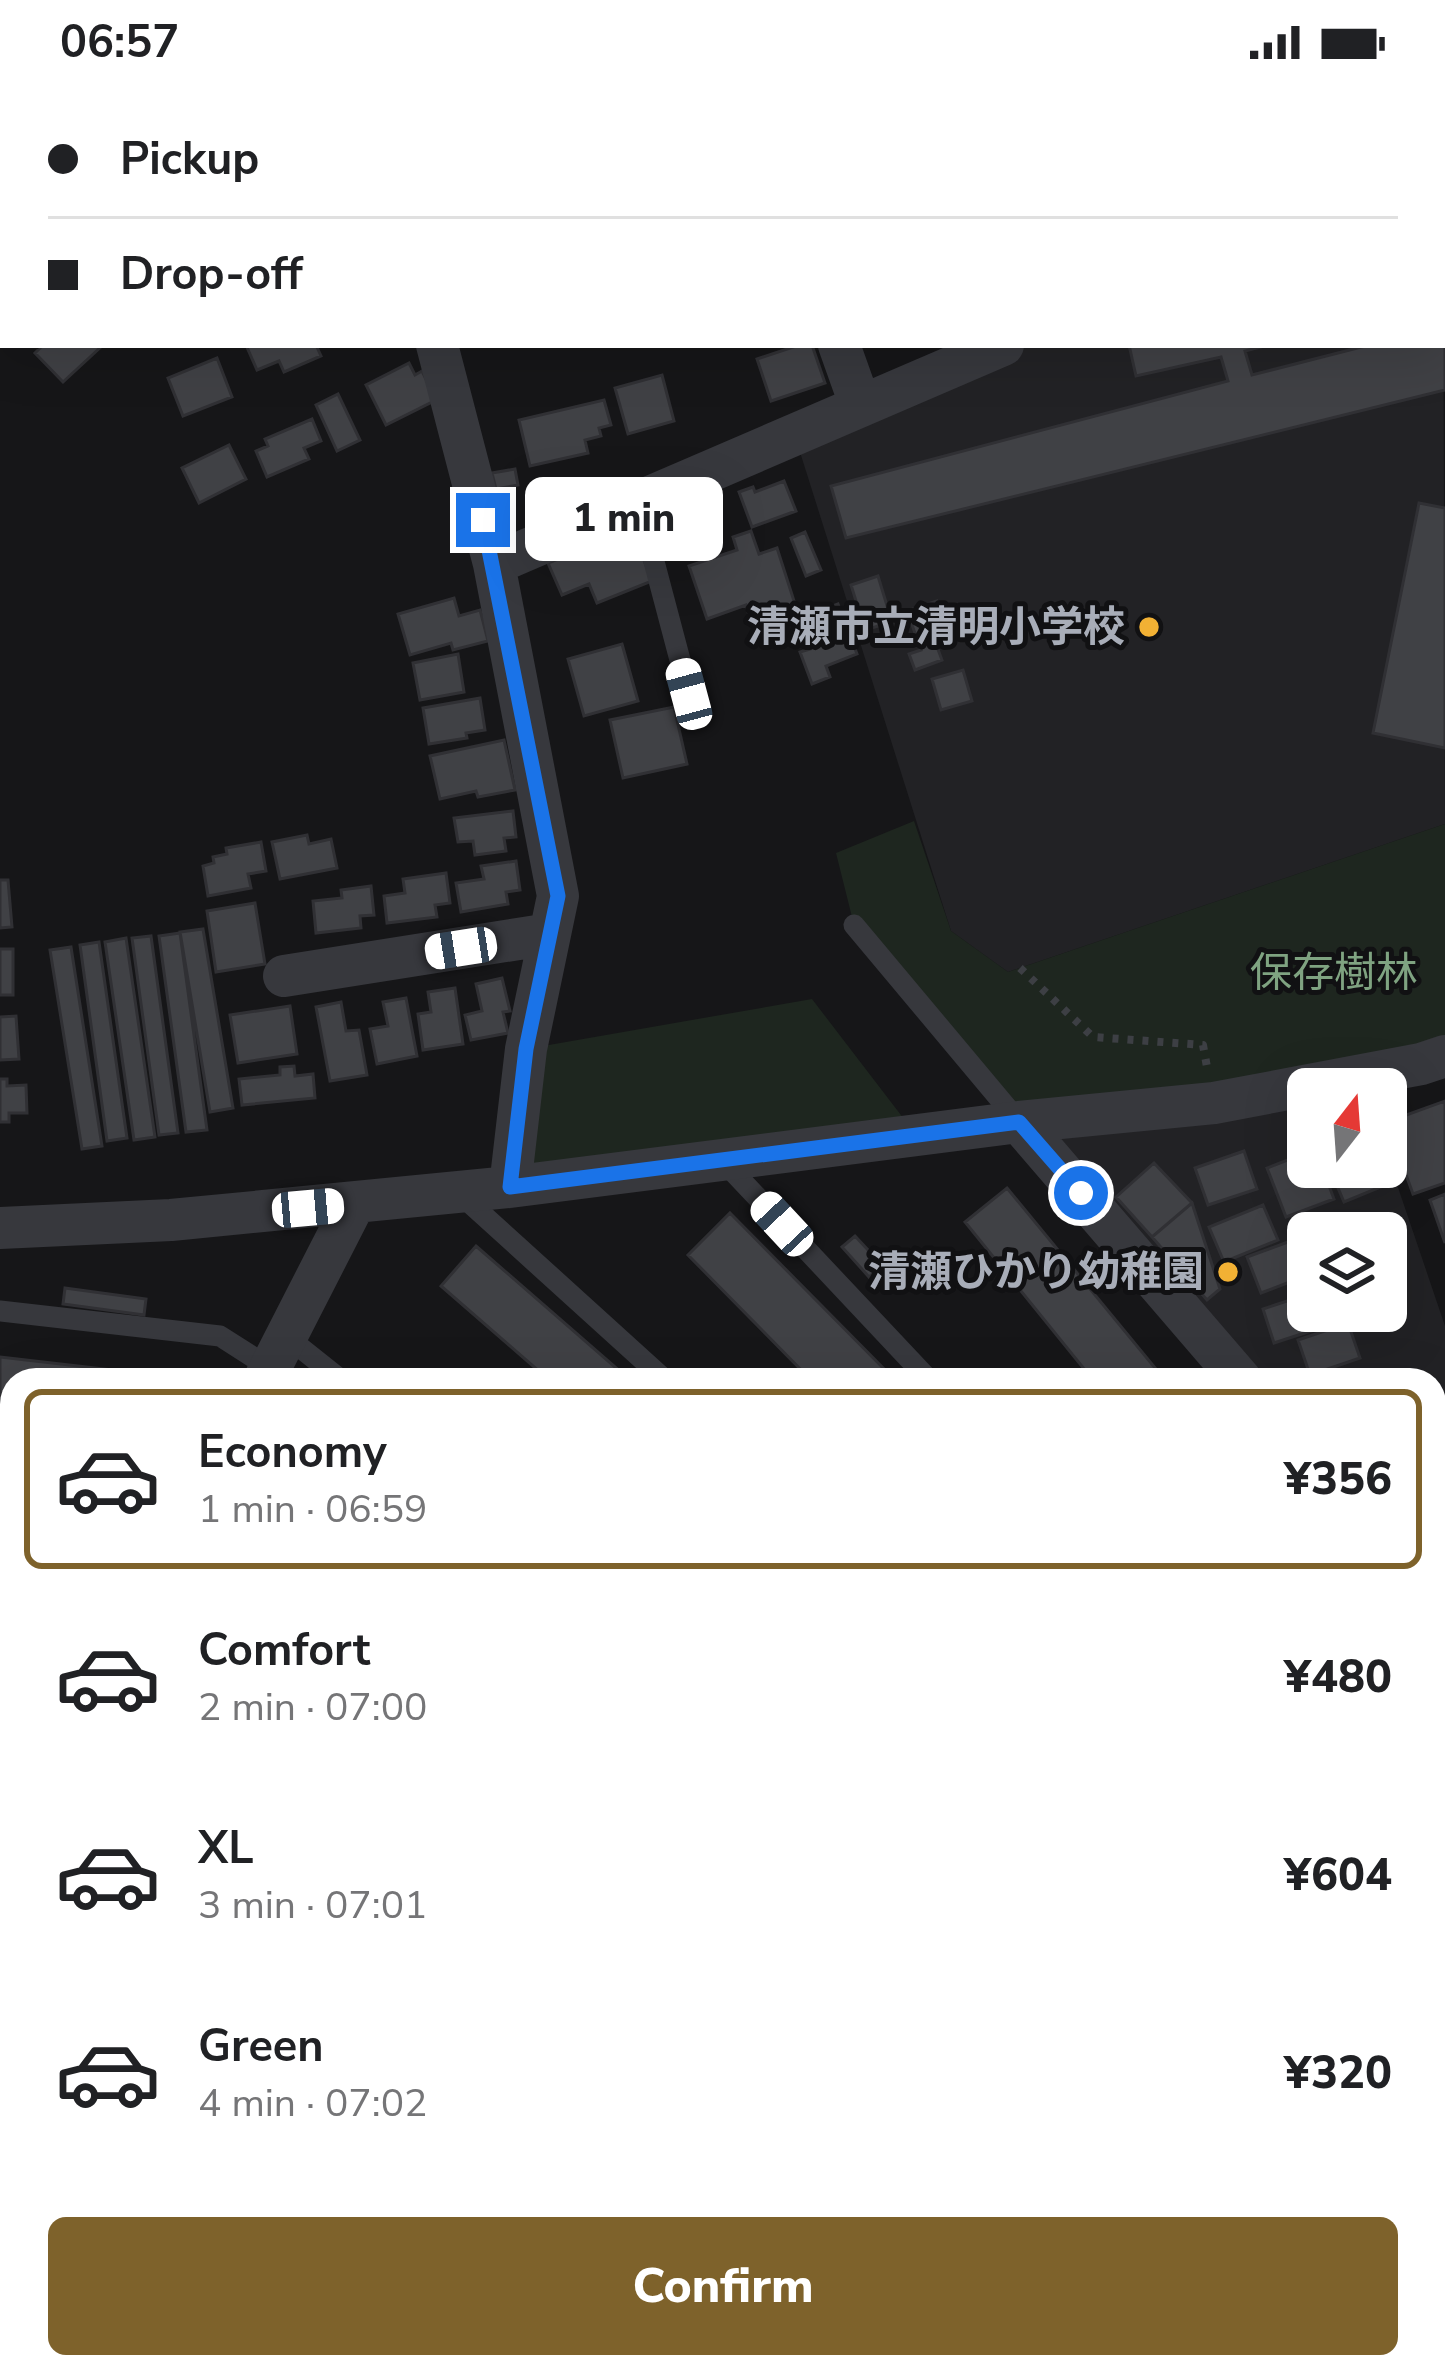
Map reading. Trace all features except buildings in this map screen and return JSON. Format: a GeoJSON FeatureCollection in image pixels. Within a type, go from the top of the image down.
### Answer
{"type":"FeatureCollection","features":[{"type":"Feature","properties":{"kind":"street"},"geometry":{"type":"LineString","coordinates":[[438,348],[494,564],[558,896],[526,1049],[510,1187]]}},
{"type":"Feature","properties":{"kind":"street"},"geometry":{"type":"LineString","coordinates":[[840,348],[860,404]]}},
{"type":"Feature","properties":{"kind":"street"},"geometry":{"type":"LineString","coordinates":[[494,564],[996,348]]}},
{"type":"Feature","properties":{"kind":"street"},"geometry":{"type":"LineString","coordinates":[[284,976],[550,934]]}},
{"type":"Feature","properties":{"kind":"street"},"geometry":{"type":"LineString","coordinates":[[0,1228],[354,1204],[724,1162],[1019,1122],[1214,1103],[1445,1056]]}},
{"type":"Feature","properties":{"kind":"street"},"geometry":{"type":"LineString","coordinates":[[1019,1122],[1231,1368]]}},
{"type":"Feature","properties":{"kind":"street"},"geometry":{"type":"LineString","coordinates":[[274,1362],[354,1204]]}},
{"type":"Feature","properties":{"kind":"lane"},"geometry":{"type":"LineString","coordinates":[[638,501],[689,694]]}},
{"type":"Feature","properties":{"kind":"lane"},"geometry":{"type":"LineString","coordinates":[[854,925],[1019,1122]]}},
{"type":"Feature","properties":{"kind":"lane"},"geometry":{"type":"LineString","coordinates":[[724,1162],[917,1368]]}},
{"type":"Feature","properties":{"kind":"lane"},"geometry":{"type":"LineString","coordinates":[[456,1191],[652,1368]]}},
{"type":"Feature","properties":{"kind":"lane"},"geometry":{"type":"LineString","coordinates":[[0,1311],[220,1336],[274,1362]]}},
{"type":"Feature","properties":{"kind":"path"},"geometry":{"type":"LineString","coordinates":[[1020,968],[1093,1036],[1203,1046],[1214,1103]]}},
{"type":"Feature","properties":{"kind":"shaded area","name":"清瀬市立清明小学校"},"geometry":{"type":"Polygon","coordinates":[[[996,348],[1443,348],[1445,824],[1008,972],[951,931],[794,433],[996,348]]]}},
{"type":"Feature","properties":{"kind":"shaded area","name":"清瀬ひかり幼稚園"},"geometry":{"type":"Polygon","coordinates":[[[1287,1091],[1287,1188],[1398,1188],[1406,1212],[1287,1212],[1287,1332],[1407,1332],[1407,1214],[1445,1326],[1445,1368],[1231,1368],[1019,1122],[1287,1091]]]}},
{"type":"Feature","properties":{"kind":"green space","name":"保存樹林"},"geometry":{"type":"Polygon","coordinates":[[[914,821],[951,931],[1008,972],[1445,824],[1445,1056],[1368,1068],[1287,1068],[1287,1080],[1019,1122],[854,925],[836,853],[914,821]]]}},
{"type":"Feature","properties":{"kind":"green space"},"geometry":{"type":"Polygon","coordinates":[[[812,999],[917,1136],[510,1187],[526,1049],[812,999]]]}},
{"type":"Feature","properties":{"kind":"place","name":"清瀬市立清明小学校"},"geometry":{"type":"Point","coordinates":[1149,627]}},
{"type":"Feature","properties":{"kind":"place","name":"清瀬ひかり幼稚園"},"geometry":{"type":"Point","coordinates":[1228,1272]}},
{"type":"Feature","properties":{"kind":"route"},"geometry":{"type":"LineString","coordinates":[[483,520],[558,896],[526,1049],[510,1187],[1019,1122],[1081,1193]]}}]}
